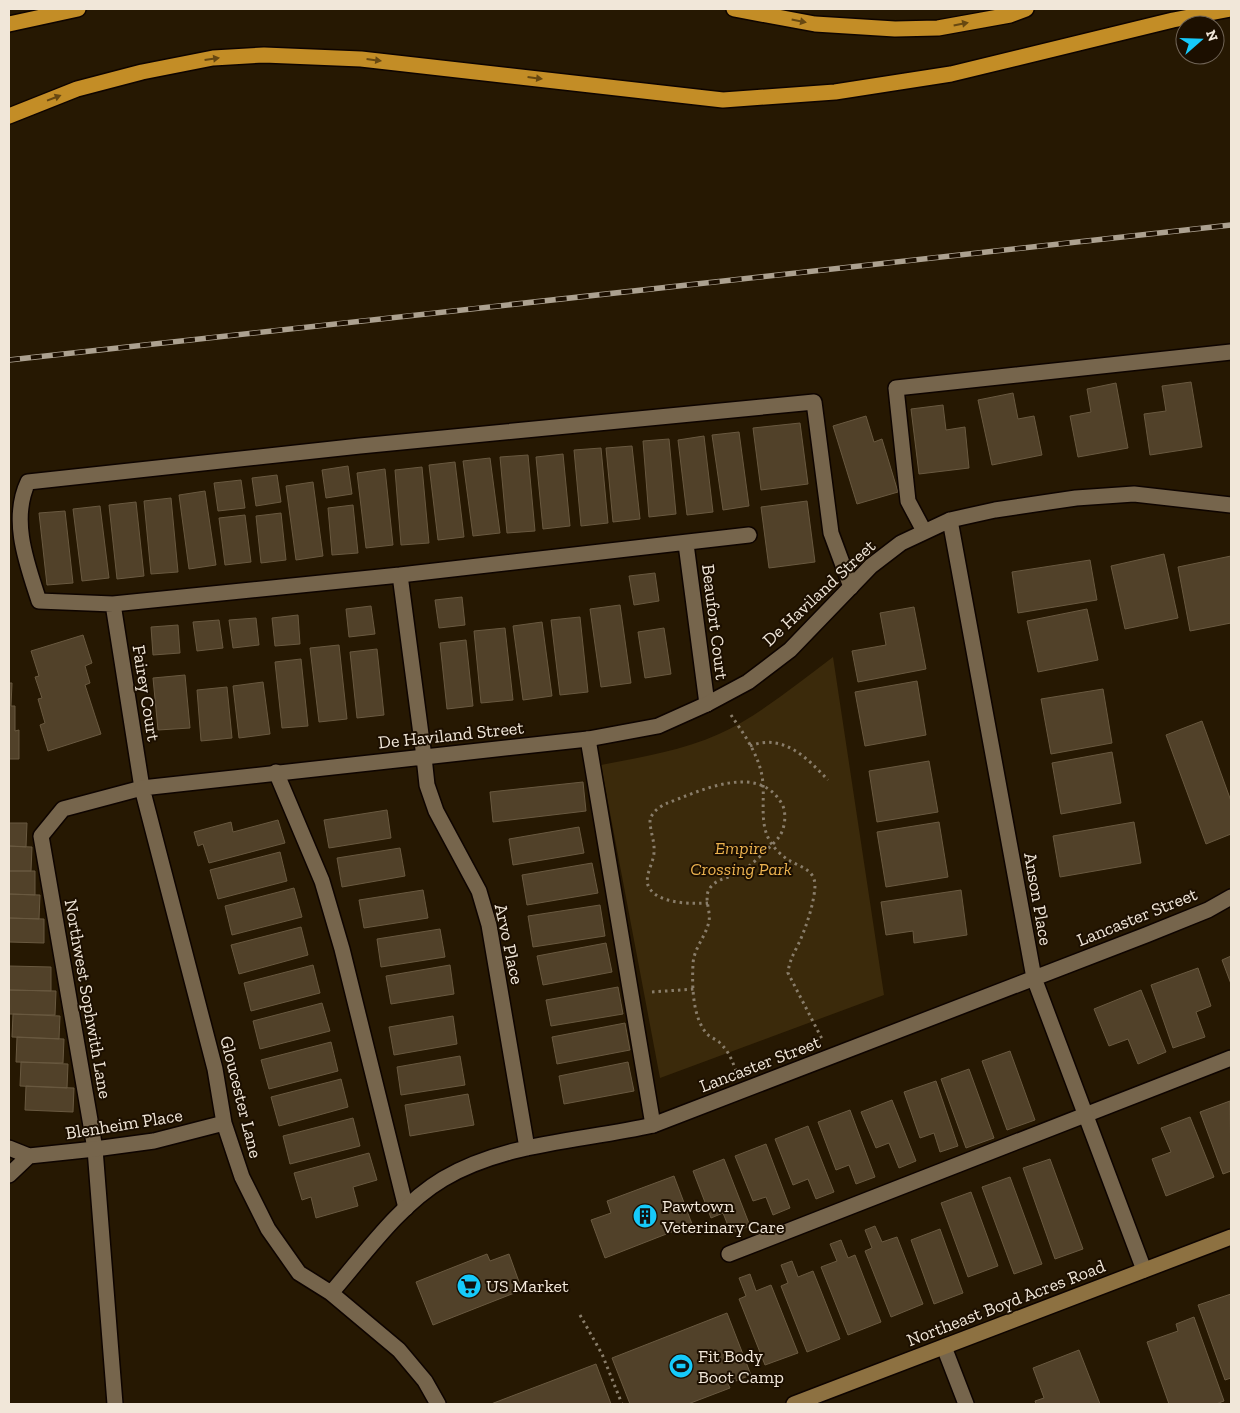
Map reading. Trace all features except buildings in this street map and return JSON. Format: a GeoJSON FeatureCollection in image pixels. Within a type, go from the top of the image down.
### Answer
{"type":"FeatureCollection","features":[{"type":"Feature","properties":{"kind":"highway"},"geometry":{"type":"LineString","coordinates":[[9,24],[78,9]]}},
{"type":"Feature","properties":{"kind":"highway"},"geometry":{"type":"LineString","coordinates":[[734,9],[815,24],[895,29],[938,28],[1010,15],[1026,9]]}},
{"type":"Feature","properties":{"kind":"highway"},"geometry":{"type":"LineString","coordinates":[[9,116],[77,89],[142,72],[213,58],[264,55],[360,58],[723,100],[834,92],[951,74],[1173,20],[1231,9]]}},
{"type":"Feature","properties":{"kind":"street"},"geometry":{"type":"LineString","coordinates":[[924,531],[908,502],[896,388],[1231,352]]}},
{"type":"Feature","properties":{"kind":"street"},"geometry":{"type":"LineString","coordinates":[[749,535],[686,544],[113,604],[38,601],[22,545],[22,495],[28,482],[360,446],[814,402],[831,533],[851,587]]}},
{"type":"Feature","properties":{"kind":"street","name":"De Haviland Street"},"geometry":{"type":"LineString","coordinates":[[142,788],[588,739],[658,726],[713,701],[748,682],[790,650],[871,566],[901,543],[950,520],[995,510],[1076,498],[1134,494],[1231,505]]}},
{"type":"Feature","properties":{"kind":"street","name":"Anson Place"},"geometry":{"type":"LineString","coordinates":[[950,520],[1034,978],[1144,1270]]}},
{"type":"Feature","properties":{"kind":"street","name":"Beaufort Court"},"geometry":{"type":"LineString","coordinates":[[686,544],[713,701]]}},
{"type":"Feature","properties":{"kind":"street","name":"Arvo Place"},"geometry":{"type":"LineString","coordinates":[[400,575],[427,785],[436,811],[479,891],[489,925],[527,1148]]}},
{"type":"Feature","properties":{"kind":"street","name":"Fairey Court"},"geometry":{"type":"LineString","coordinates":[[113,604],[142,788]]}},
{"type":"Feature","properties":{"kind":"street"},"geometry":{"type":"LineString","coordinates":[[588,739],[652,1126]]}},
{"type":"Feature","properties":{"kind":"street"},"geometry":{"type":"LineString","coordinates":[[276,772],[322,880],[342,950],[406,1208]]}},
{"type":"Feature","properties":{"kind":"street","name":"Gloucester Lane"},"geometry":{"type":"LineString","coordinates":[[142,788],[215,1069],[224,1124],[242,1177],[268,1229],[299,1273],[331,1293],[399,1350],[425,1381],[436,1404]]}},
{"type":"Feature","properties":{"kind":"street","name":"Northwest Sophwith Lane"},"geometry":{"type":"LineString","coordinates":[[115,1404],[96,1149],[41,836],[62,809],[142,788]]}},
{"type":"Feature","properties":{"kind":"street","name":"Lancaster Street"},"geometry":{"type":"LineString","coordinates":[[331,1293],[406,1208],[443,1180],[487,1158],[527,1148],[611,1135],[652,1126],[1208,910],[1231,897]]}},
{"type":"Feature","properties":{"kind":"street"},"geometry":{"type":"LineString","coordinates":[[729,1254],[1231,1058]]}},
{"type":"Feature","properties":{"kind":"street","name":"Blenheim Place"},"geometry":{"type":"LineString","coordinates":[[9,1148],[29,1156],[96,1149],[154,1141],[224,1124]]}},
{"type":"Feature","properties":{"kind":"street"},"geometry":{"type":"LineString","coordinates":[[9,1175],[29,1156]]}},
{"type":"Feature","properties":{"kind":"street","name":"Northeast Boyd Acres Road"},"geometry":{"type":"LineString","coordinates":[[794,1404],[1231,1237]]}},
{"type":"Feature","properties":{"kind":"street"},"geometry":{"type":"LineString","coordinates":[[944,1347],[966,1404]]}},
{"type":"Feature","properties":{"kind":"path"},"geometry":{"type":"LineString","coordinates":[[713,701],[750,746],[762,774],[764,828],[772,844],[788,860],[805,867],[812,874],[815,884],[813,898],[799,943],[789,962],[788,973],[817,1026],[828,1058]]}},
{"type":"Feature","properties":{"kind":"path"},"geometry":{"type":"LineString","coordinates":[[750,746],[774,741],[794,748],[828,780]]}},
{"type":"Feature","properties":{"kind":"path"},"geometry":{"type":"LineString","coordinates":[[708,903],[690,905],[673,901],[657,896],[650,889],[647,880],[654,853],[650,821],[656,809],[664,804],[737,780],[763,786],[782,805],[785,815],[780,836],[740,873],[718,880],[709,888],[707,895],[708,903],[709,922],[696,947],[693,961],[694,990],[700,1022],[707,1034],[726,1050],[732,1059],[742,1091]]}},
{"type":"Feature","properties":{"kind":"path"},"geometry":{"type":"LineString","coordinates":[[631,997],[648,993],[694,990]]}},
{"type":"Feature","properties":{"kind":"path"},"geometry":{"type":"LineString","coordinates":[[580,1315],[602,1354],[622,1404]]}},
{"type":"Feature","properties":{"kind":"green space","name":"Empire Crossing Park"},"geometry":{"type":"Polygon","coordinates":[[[833,657],[884,995],[660,1078],[601,765],[676,749],[719,734],[764,708],[833,657]]]}},
{"type":"Feature","properties":{"kind":"railway"},"geometry":{"type":"LineString","coordinates":[[9,360],[1231,225]]}},
{"type":"Feature","properties":{"kind":"place","name":"Pawtown Veterinary Care"},"geometry":{"type":"Point","coordinates":[645,1216]}},
{"type":"Feature","properties":{"kind":"place","name":"US Market"},"geometry":{"type":"Point","coordinates":[469,1286]}},
{"type":"Feature","properties":{"kind":"place","name":"Fit Body Boot Camp"},"geometry":{"type":"Point","coordinates":[681,1366]}}]}
